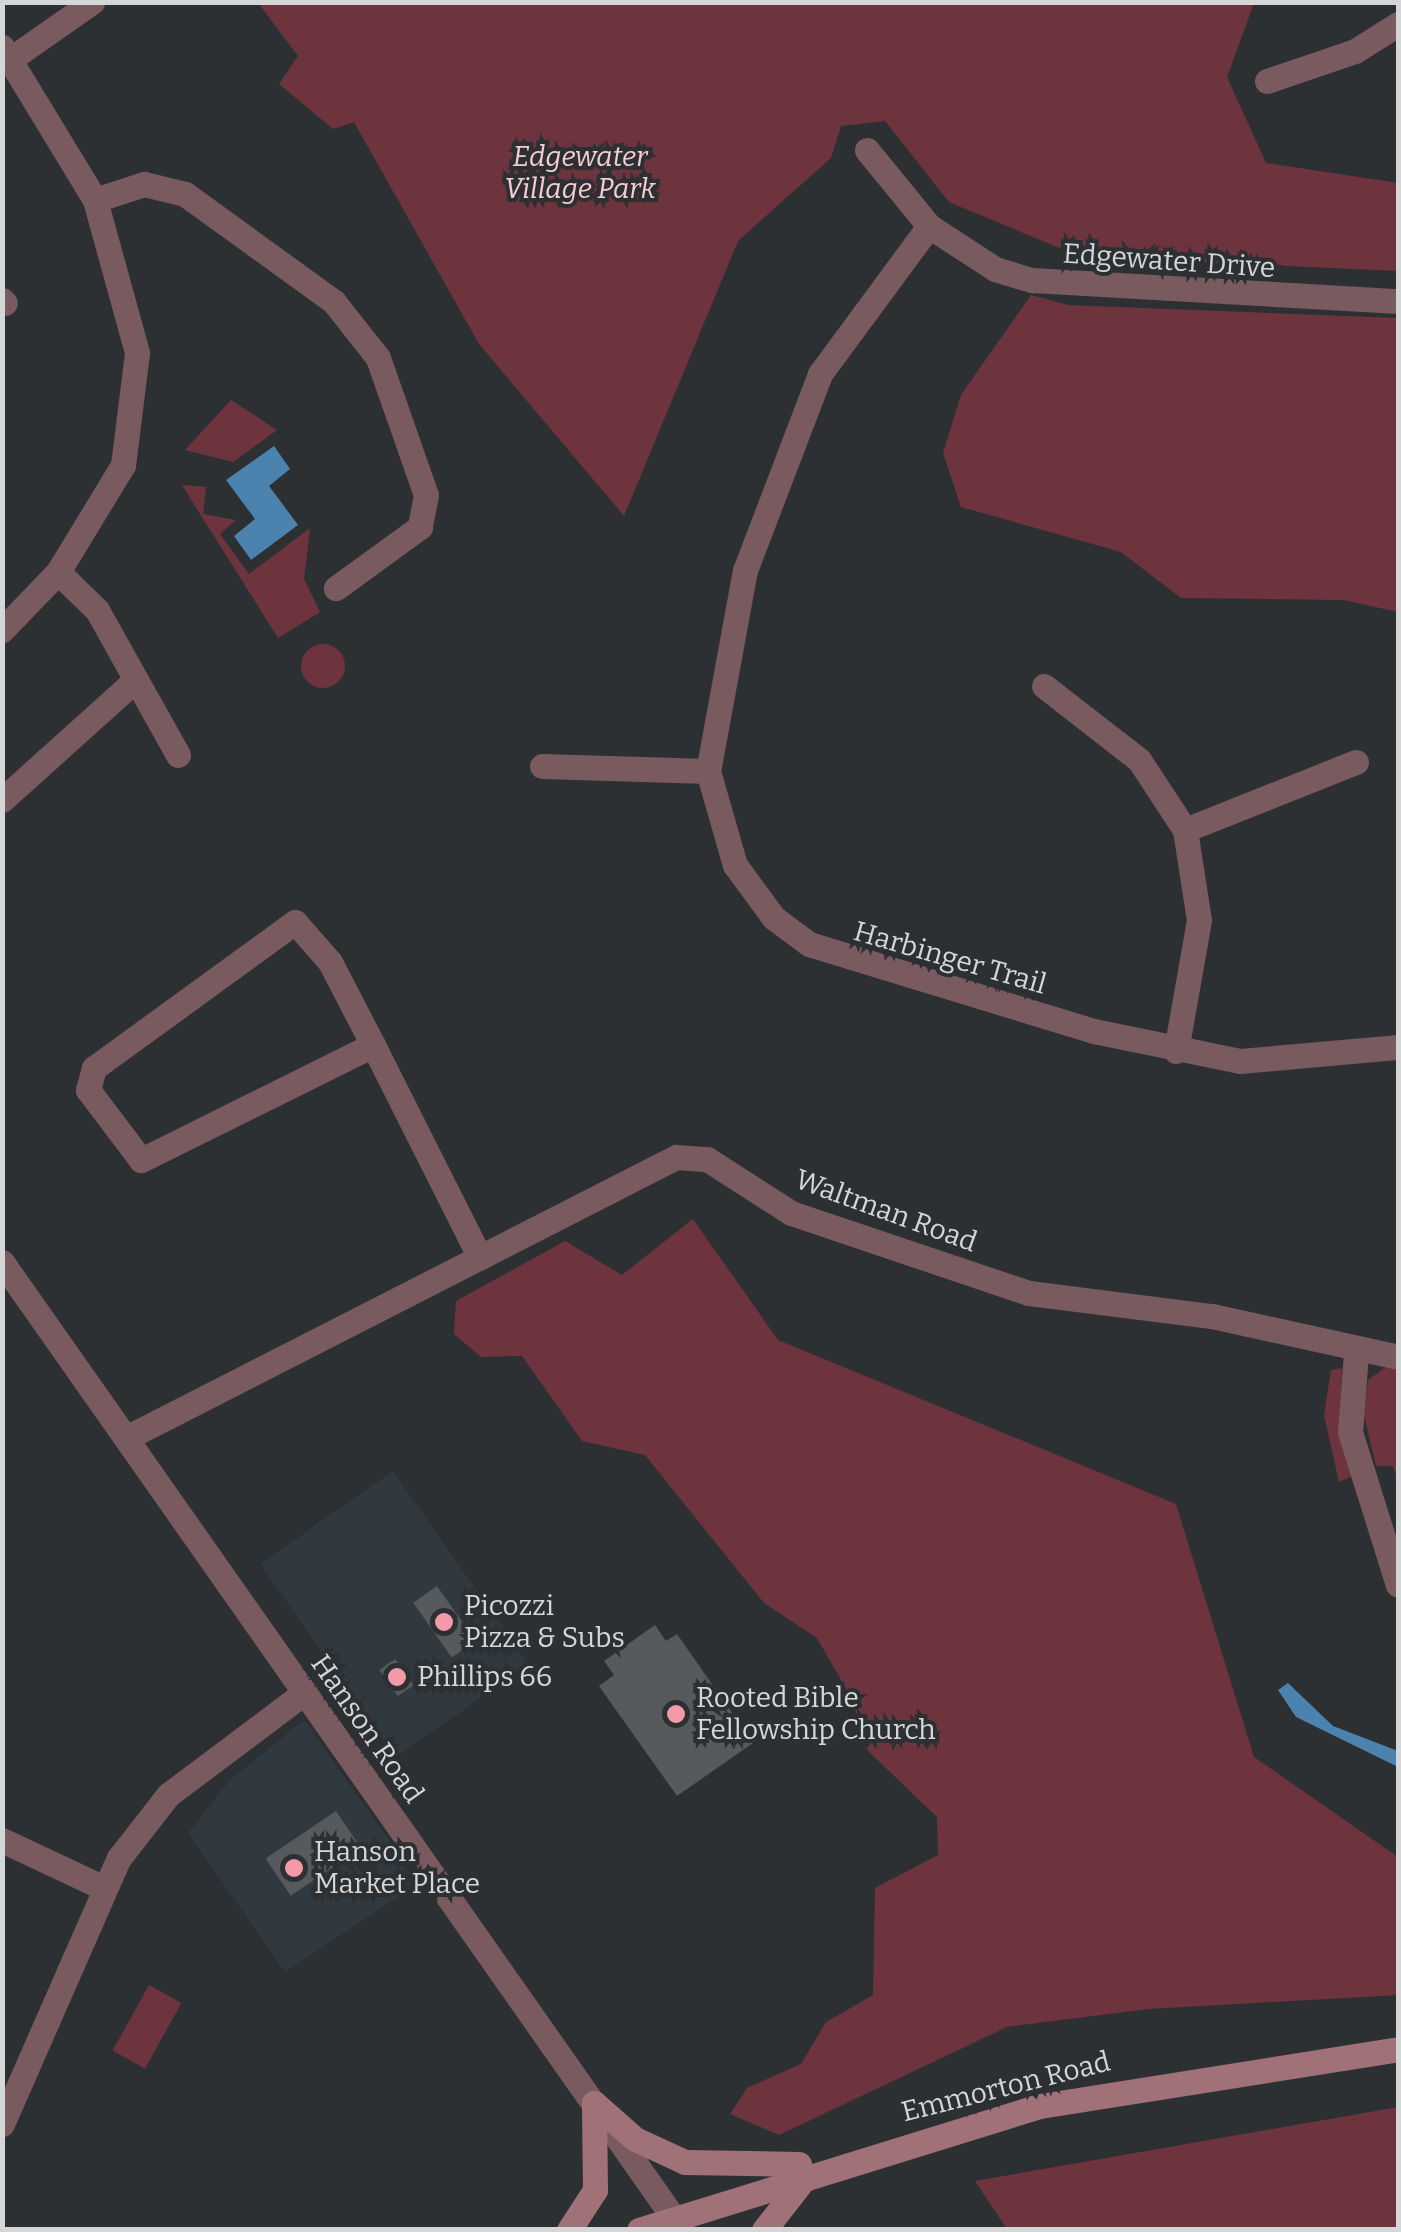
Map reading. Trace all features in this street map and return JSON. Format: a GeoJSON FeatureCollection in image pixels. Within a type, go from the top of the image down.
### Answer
{"type":"FeatureCollection","features":[{"type":"Feature","properties":{"kind":"main road","name":"Emmorton Road"},"geometry":{"type":"LineString","coordinates":[[639,2230],[678,2223],[844,2160],[1125,2088],[1398,2049]]}},
{"type":"Feature","properties":{"kind":"main road"},"geometry":{"type":"LineString","coordinates":[[594,2103],[635,2139],[684,2162],[751,2168],[844,2160]]}},
{"type":"Feature","properties":{"kind":"main road"},"geometry":{"type":"LineString","coordinates":[[569,2230],[595,2190],[594,2103]]}},
{"type":"Feature","properties":{"kind":"main road"},"geometry":{"type":"LineString","coordinates":[[764,2230],[812,2170]]}},
{"type":"Feature","properties":{"kind":"street"},"geometry":{"type":"LineString","coordinates":[[2,630],[58,572],[100,510],[130,438],[137,354],[96,200],[7,52],[92,2]]}},
{"type":"Feature","properties":{"kind":"street"},"geometry":{"type":"LineString","coordinates":[[1267,81],[1355,51],[1398,24]]}},
{"type":"Feature","properties":{"kind":"street","name":"Edgewater Drive"},"geometry":{"type":"LineString","coordinates":[[867,150],[929,226],[995,269],[1072,289],[1398,302]]}},
{"type":"Feature","properties":{"kind":"street"},"geometry":{"type":"LineString","coordinates":[[96,200],[144,184],[185,194],[322,292],[378,358],[426,496],[420,526],[336,588]]}},
{"type":"Feature","properties":{"kind":"street","name":"Harbinger Trail"},"geometry":{"type":"LineString","coordinates":[[929,226],[862,306],[796,428],[745,570],[708,771],[735,865],[774,918],[809,944],[864,968],[1176,1051],[1284,1063],[1398,1047]]}},
{"type":"Feature","properties":{"kind":"street"},"geometry":{"type":"LineString","coordinates":[[58,572],[97,610],[133,682],[178,755]]}},
{"type":"Feature","properties":{"kind":"street"},"geometry":{"type":"LineString","coordinates":[[2,800],[133,682]]}},
{"type":"Feature","properties":{"kind":"street"},"geometry":{"type":"LineString","coordinates":[[1044,686],[1139,760],[1185,830],[1199,920],[1176,1051]]}},
{"type":"Feature","properties":{"kind":"street"},"geometry":{"type":"LineString","coordinates":[[1185,830],[1356,762]]}},
{"type":"Feature","properties":{"kind":"street"},"geometry":{"type":"LineString","coordinates":[[542,766],[708,771]]}},
{"type":"Feature","properties":{"kind":"street"},"geometry":{"type":"LineString","coordinates":[[373,1045],[141,1160],[88,1090],[94,1068],[295,922],[330,962],[373,1045],[480,1258]]}},
{"type":"Feature","properties":{"kind":"street","name":"Waltman Road"},"geometry":{"type":"LineString","coordinates":[[126,1438],[480,1258],[658,1162],[693,1156],[791,1213],[1029,1293],[1212,1316],[1356,1352],[1398,1357]]}},
{"type":"Feature","properties":{"kind":"street","name":"Hanson Road"},"geometry":{"type":"LineString","coordinates":[[2,1262],[678,2223]]}},
{"type":"Feature","properties":{"kind":"street"},"geometry":{"type":"LineString","coordinates":[[1356,1352],[1350,1432],[1398,1586]]}},
{"type":"Feature","properties":{"kind":"street"},"geometry":{"type":"LineString","coordinates":[[2,2124],[102,1887],[168,1795],[305,1692]]}},
{"type":"Feature","properties":{"kind":"street"},"geometry":{"type":"LineString","coordinates":[[2,1840],[102,1887]]}},
{"type":"Feature","properties":{"kind":"shaded area"},"geometry":{"type":"Polygon","coordinates":[[[393,1471],[528,1664],[396,1757],[260,1564],[393,1471]]]}},
{"type":"Feature","properties":{"kind":"shaded area"},"geometry":{"type":"Polygon","coordinates":[[[304,1720],[419,1883],[285,1972],[188,1833],[230,1780],[304,1720]]]}},
{"type":"Feature","properties":{"kind":"green space","name":"Edgewater Village Park"},"geometry":{"type":"Polygon","coordinates":[[[258,3],[1254,3],[1227,77],[1266,163],[1398,183],[1398,271],[1081,257],[949,202],[885,121],[841,126],[831,158],[738,241],[624,516],[479,344],[354,122],[333,129],[279,84],[298,56],[258,3]]]}},
{"type":"Feature","properties":{"kind":"green space"},"geometry":{"type":"Polygon","coordinates":[[[1031,295],[1068,305],[1398,318],[1398,612],[1344,600],[1181,598],[1121,552],[961,507],[943,453],[961,395],[1031,295]]]}},
{"type":"Feature","properties":{"kind":"green space"},"geometry":{"type":"Polygon","coordinates":[[[231,400],[277,430],[233,462],[185,450],[231,400]]]}},
{"type":"Feature","properties":{"kind":"green space"},"geometry":{"type":"Polygon","coordinates":[[[182,485],[206,487],[203,514],[236,520],[220,534],[249,574],[310,528],[304,579],[320,612],[278,638],[182,485]]]}},
{"type":"Feature","properties":{"kind":"green space"},"geometry":{"type":"Polygon","coordinates":[[[323,644],[338,651],[345,666],[338,681],[323,688],[308,681],[301,666],[308,651],[323,644]]]}},
{"type":"Feature","properties":{"kind":"green space"},"geometry":{"type":"Polygon","coordinates":[[[693,1219],[778,1340],[1176,1504],[1254,1757],[1398,1857],[1398,1995],[1148,2009],[1007,2027],[779,2135],[730,2114],[747,2088],[801,2064],[826,2022],[873,1995],[875,1888],[938,1855],[937,1817],[865,1748],[853,1701],[817,1638],[764,1603],[645,1455],[582,1441],[522,1356],[481,1357],[454,1334],[456,1301],[565,1241],[622,1275],[693,1219]]]}},
{"type":"Feature","properties":{"kind":"green space"},"geometry":{"type":"Polygon","coordinates":[[[1387,1366],[1398,1370],[1398,1482],[1393,1466],[1376,1466],[1364,1415],[1368,1380],[1387,1366]]]}},
{"type":"Feature","properties":{"kind":"green space"},"geometry":{"type":"Polygon","coordinates":[[[1342,1368],[1340,1418],[1353,1476],[1339,1482],[1324,1415],[1331,1370],[1342,1368]]]}},
{"type":"Feature","properties":{"kind":"green space"},"geometry":{"type":"Polygon","coordinates":[[[149,1985],[181,2003],[145,2069],[113,2051],[149,1985]]]}},
{"type":"Feature","properties":{"kind":"green space"},"geometry":{"type":"Polygon","coordinates":[[[1398,2107],[1398,2229],[1007,2229],[975,2181],[1398,2107]]]}},
{"type":"Feature","properties":{"kind":"water"},"geometry":{"type":"Polygon","coordinates":[[[274,446],[290,469],[269,486],[298,525],[251,560],[234,536],[255,519],[226,480],[274,446]]]}},
{"type":"Feature","properties":{"kind":"water"},"geometry":{"type":"Polygon","coordinates":[[[1288,1683],[1333,1726],[1398,1751],[1398,1767],[1296,1717],[1278,1690],[1288,1683]]]}},
{"type":"Feature","properties":{"kind":"building","name":"Picozzi Pizza & Subs"},"geometry":{"type":"Polygon","coordinates":[[[437,1586],[475,1641],[452,1658],[413,1603],[437,1586]]]}},
{"type":"Feature","properties":{"kind":"building","name":"Rooted Bible Fellowship Church"},"geometry":{"type":"Polygon","coordinates":[[[655,1625],[666,1641],[677,1634],[753,1743],[677,1796],[599,1686],[614,1675],[604,1661],[655,1625]]]}},
{"type":"Feature","properties":{"kind":"building","name":"Phillips 66"},"geometry":{"type":"Polygon","coordinates":[[[395,1659],[413,1685],[398,1696],[379,1670],[395,1659]]]}},
{"type":"Feature","properties":{"kind":"building"},"geometry":{"type":"Polygon","coordinates":[[[336,1811],[361,1848],[291,1896],[266,1859],[336,1811]]]}},
{"type":"Feature","properties":{"kind":"place","name":"Picozzi Pizza & Subs"},"geometry":{"type":"Point","coordinates":[444,1622]}},
{"type":"Feature","properties":{"kind":"place","name":"Phillips 66"},"geometry":{"type":"Point","coordinates":[397,1677]}},
{"type":"Feature","properties":{"kind":"place","name":"Rooted Bible Fellowship Church"},"geometry":{"type":"Point","coordinates":[676,1714]}},
{"type":"Feature","properties":{"kind":"place","name":"Hanson Market Place"},"geometry":{"type":"Point","coordinates":[294,1868]}}]}
